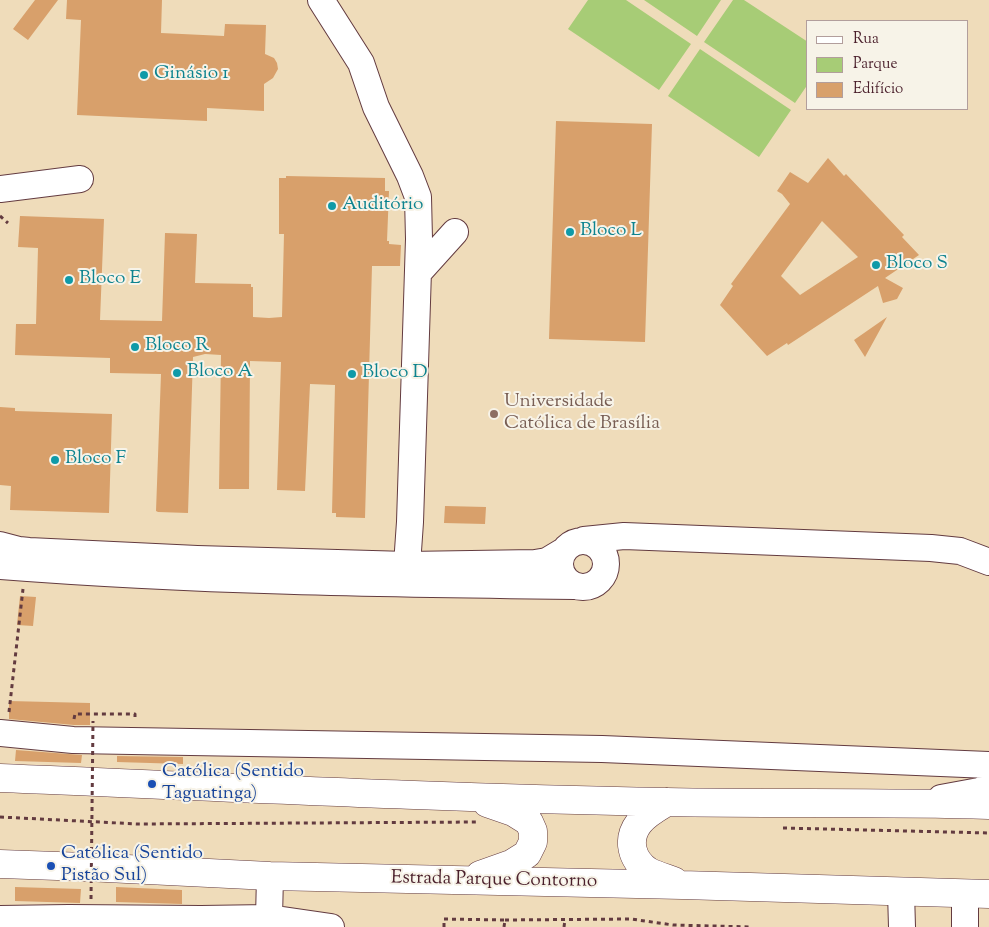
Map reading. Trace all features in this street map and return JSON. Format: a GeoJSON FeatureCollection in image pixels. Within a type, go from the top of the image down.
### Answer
{"type":"FeatureCollection","features":[{"type":"Feature","properties":{"kind":"highway"},"geometry":{"type":"LineString","coordinates":[[0,778],[465,797],[667,802],[989,805]]}},
{"type":"Feature","properties":{"kind":"highway"},"geometry":{"type":"LineString","coordinates":[[465,797],[513,812],[529,822],[533,831],[533,842],[527,854],[511,864],[465,880]]}},
{"type":"Feature","properties":{"kind":"highway"},"geometry":{"type":"LineString","coordinates":[[667,802],[650,812],[638,824],[632,836],[631,847],[635,858],[648,871],[682,885]]}},
{"type":"Feature","properties":{"kind":"highway","name":"Estrada Parque Contorno"},"geometry":{"type":"LineString","coordinates":[[0,864],[270,876],[977,894]]}},
{"type":"Feature","properties":{"kind":"street"},"geometry":{"type":"LineString","coordinates":[[321,0],[361,63],[376,107],[410,176],[418,197],[420,239],[407,565]]}},
{"type":"Feature","properties":{"kind":"street"},"geometry":{"type":"LineString","coordinates":[[0,189],[80,179]]}},
{"type":"Feature","properties":{"kind":"street"},"geometry":{"type":"LineString","coordinates":[[418,273],[455,232]]}},
{"type":"Feature","properties":{"kind":"street"},"geometry":{"type":"LineString","coordinates":[[0,545],[19,550],[197,559],[407,565],[516,564],[547,561],[562,552],[571,543],[584,540],[624,536],[648,538],[722,529],[932,548],[960,552],[989,562]]}},
{"type":"Feature","properties":{"kind":"street"},"geometry":{"type":"LineString","coordinates":[[0,566],[263,580],[590,587],[601,579],[607,566],[620,554],[648,538]]}},
{"type":"Feature","properties":{"kind":"street"},"geometry":{"type":"LineString","coordinates":[[584,540],[596,544],[605,554],[607,566]]}},
{"type":"Feature","properties":{"kind":"street"},"geometry":{"type":"LineString","coordinates":[[960,552],[989,544]]}},
{"type":"Feature","properties":{"kind":"street"},"geometry":{"type":"LineString","coordinates":[[562,552],[559,566],[564,579],[576,586]]}},
{"type":"Feature","properties":{"kind":"street"},"geometry":{"type":"LineString","coordinates":[[3,733],[73,740],[602,749],[989,765]]}},
{"type":"Feature","properties":{"kind":"street"},"geometry":{"type":"LineString","coordinates":[[913,803],[979,791],[989,787]]}},
{"type":"Feature","properties":{"kind":"street"},"geometry":{"type":"LineString","coordinates":[[270,876],[270,918]]}},
{"type":"Feature","properties":{"kind":"street"},"geometry":{"type":"LineString","coordinates":[[902,892],[902,927]]}},
{"type":"Feature","properties":{"kind":"street"},"geometry":{"type":"LineString","coordinates":[[965,927],[977,894]]}},
{"type":"Feature","properties":{"kind":"street"},"geometry":{"type":"LineString","coordinates":[[0,919],[270,918],[331,927]]}},
{"type":"Feature","properties":{"kind":"path"},"geometry":{"type":"LineString","coordinates":[[0,216],[8,223]]}},
{"type":"Feature","properties":{"kind":"path"},"geometry":{"type":"LineString","coordinates":[[3,733],[26,568]]}},
{"type":"Feature","properties":{"kind":"path"},"geometry":{"type":"LineString","coordinates":[[91,899],[93,721]]}},
{"type":"Feature","properties":{"kind":"path"},"geometry":{"type":"LineString","coordinates":[[444,927],[444,920],[631,919],[673,925],[752,927]]}},
{"type":"Feature","properties":{"kind":"path"},"geometry":{"type":"LineString","coordinates":[[504,927],[505,920]]}},
{"type":"Feature","properties":{"kind":"path"},"geometry":{"type":"LineString","coordinates":[[564,927],[565,920]]}},
{"type":"Feature","properties":{"kind":"green space"},"geometry":{"type":"Polygon","coordinates":[[[588,0],[626,0],[691,44],[659,90],[568,29],[588,0]]]}},
{"type":"Feature","properties":{"kind":"green space"},"geometry":{"type":"Polygon","coordinates":[[[644,0],[721,0],[697,36],[644,0]]]}},
{"type":"Feature","properties":{"kind":"green space"},"geometry":{"type":"Polygon","coordinates":[[[733,0],[744,0],[806,41],[806,87],[795,103],[704,42],[733,0]]]}},
{"type":"Feature","properties":{"kind":"green space"},"geometry":{"type":"Polygon","coordinates":[[[700,49],[791,110],[759,157],[668,96],[700,49]]]}},
{"type":"Feature","properties":{"kind":"building"},"geometry":{"type":"Polygon","coordinates":[[[35,0],[58,0],[28,40],[13,29],[35,0]]]}},
{"type":"Feature","properties":{"kind":"building"},"geometry":{"type":"Polygon","coordinates":[[[67,0],[162,0],[161,33],[224,36],[225,24],[266,25],[265,54],[274,58],[278,69],[273,78],[264,84],[264,111],[207,108],[207,121],[77,115],[81,20],[66,19],[67,0]]]}},
{"type":"Feature","properties":{"kind":"building","name":"Bloco L"},"geometry":{"type":"Polygon","coordinates":[[[556,121],[652,124],[645,342],[549,339],[556,121]]]}},
{"type":"Feature","properties":{"kind":"building","name":"Bloco S"},"geometry":{"type":"Polygon","coordinates":[[[828,158],[844,176],[846,174],[904,235],[902,237],[919,255],[885,278],[903,288],[897,299],[883,303],[878,286],[788,345],[787,343],[767,356],[720,305],[733,286],[731,284],[790,204],[777,191],[790,172],[808,183],[828,158]],[[822,221],[781,276],[800,295],[858,257],[822,221]]]}},
{"type":"Feature","properties":{"kind":"building"},"geometry":{"type":"Polygon","coordinates":[[[286,176],[385,178],[385,191],[389,191],[387,241],[389,241],[389,244],[401,245],[400,266],[372,266],[365,518],[336,517],[336,513],[332,513],[335,385],[310,384],[305,491],[277,490],[281,362],[250,361],[249,489],[219,489],[221,355],[205,354],[193,357],[188,513],[158,512],[156,511],[161,374],[110,373],[110,358],[15,355],[16,324],[36,324],[38,248],[18,247],[20,216],[104,219],[100,320],[162,321],[165,233],[197,234],[195,283],[251,284],[251,287],[253,287],[253,317],[282,317],[284,234],[279,234],[279,178],[286,178],[286,176]]]}},
{"type":"Feature","properties":{"kind":"building"},"geometry":{"type":"Polygon","coordinates":[[[887,317],[865,357],[854,340],[887,317]]]}},
{"type":"Feature","properties":{"kind":"building","name":"Bloco F"},"geometry":{"type":"Polygon","coordinates":[[[0,407],[15,408],[15,411],[112,414],[109,513],[10,510],[11,486],[0,485],[0,407]]]}},
{"type":"Feature","properties":{"kind":"building"},"geometry":{"type":"Polygon","coordinates":[[[445,506],[486,507],[485,524],[444,523],[445,506]]]}},
{"type":"Feature","properties":{"kind":"building"},"geometry":{"type":"Polygon","coordinates":[[[20,596],[36,597],[33,626],[17,625],[20,596]]]}},
{"type":"Feature","properties":{"kind":"building"},"geometry":{"type":"Polygon","coordinates":[[[9,701],[90,703],[90,725],[9,719],[9,701]]]}},
{"type":"Feature","properties":{"kind":"building"},"geometry":{"type":"Polygon","coordinates":[[[16,750],[82,755],[81,763],[15,761],[16,750]]]}},
{"type":"Feature","properties":{"kind":"building"},"geometry":{"type":"Polygon","coordinates":[[[117,756],[183,757],[183,764],[117,762],[117,756]]]}},
{"type":"Feature","properties":{"kind":"building"},"geometry":{"type":"Polygon","coordinates":[[[15,887],[81,889],[80,903],[15,901],[15,887]]]}},
{"type":"Feature","properties":{"kind":"building"},"geometry":{"type":"Polygon","coordinates":[[[116,887],[182,890],[182,904],[116,902],[116,887]]]}},
{"type":"Feature","properties":{"kind":"place","name":"Ginásio 1"},"geometry":{"type":"Point","coordinates":[144,75]}},
{"type":"Feature","properties":{"kind":"place","name":"Auditório"},"geometry":{"type":"Point","coordinates":[332,206]}},
{"type":"Feature","properties":{"kind":"place","name":"Bloco L"},"geometry":{"type":"Point","coordinates":[570,232]}},
{"type":"Feature","properties":{"kind":"place","name":"Bloco S"},"geometry":{"type":"Point","coordinates":[876,265]}},
{"type":"Feature","properties":{"kind":"place","name":"Bloco E"},"geometry":{"type":"Point","coordinates":[69,280]}},
{"type":"Feature","properties":{"kind":"place","name":"Bloco R"},"geometry":{"type":"Point","coordinates":[135,347]}},
{"type":"Feature","properties":{"kind":"place","name":"Bloco A"},"geometry":{"type":"Point","coordinates":[177,373]}},
{"type":"Feature","properties":{"kind":"place","name":"Bloco D"},"geometry":{"type":"Point","coordinates":[352,374]}},
{"type":"Feature","properties":{"kind":"place","name":"Universidade Católica de Brasília"},"geometry":{"type":"Point","coordinates":[494,414]}},
{"type":"Feature","properties":{"kind":"place","name":"Bloco F"},"geometry":{"type":"Point","coordinates":[55,460]}},
{"type":"Feature","properties":{"kind":"place","name":"Católica (Sentido Taguatinga)"},"geometry":{"type":"Point","coordinates":[152,784]}},
{"type":"Feature","properties":{"kind":"place","name":"Católica (Sentido Pistão Sul)"},"geometry":{"type":"Point","coordinates":[51,866]}}]}
